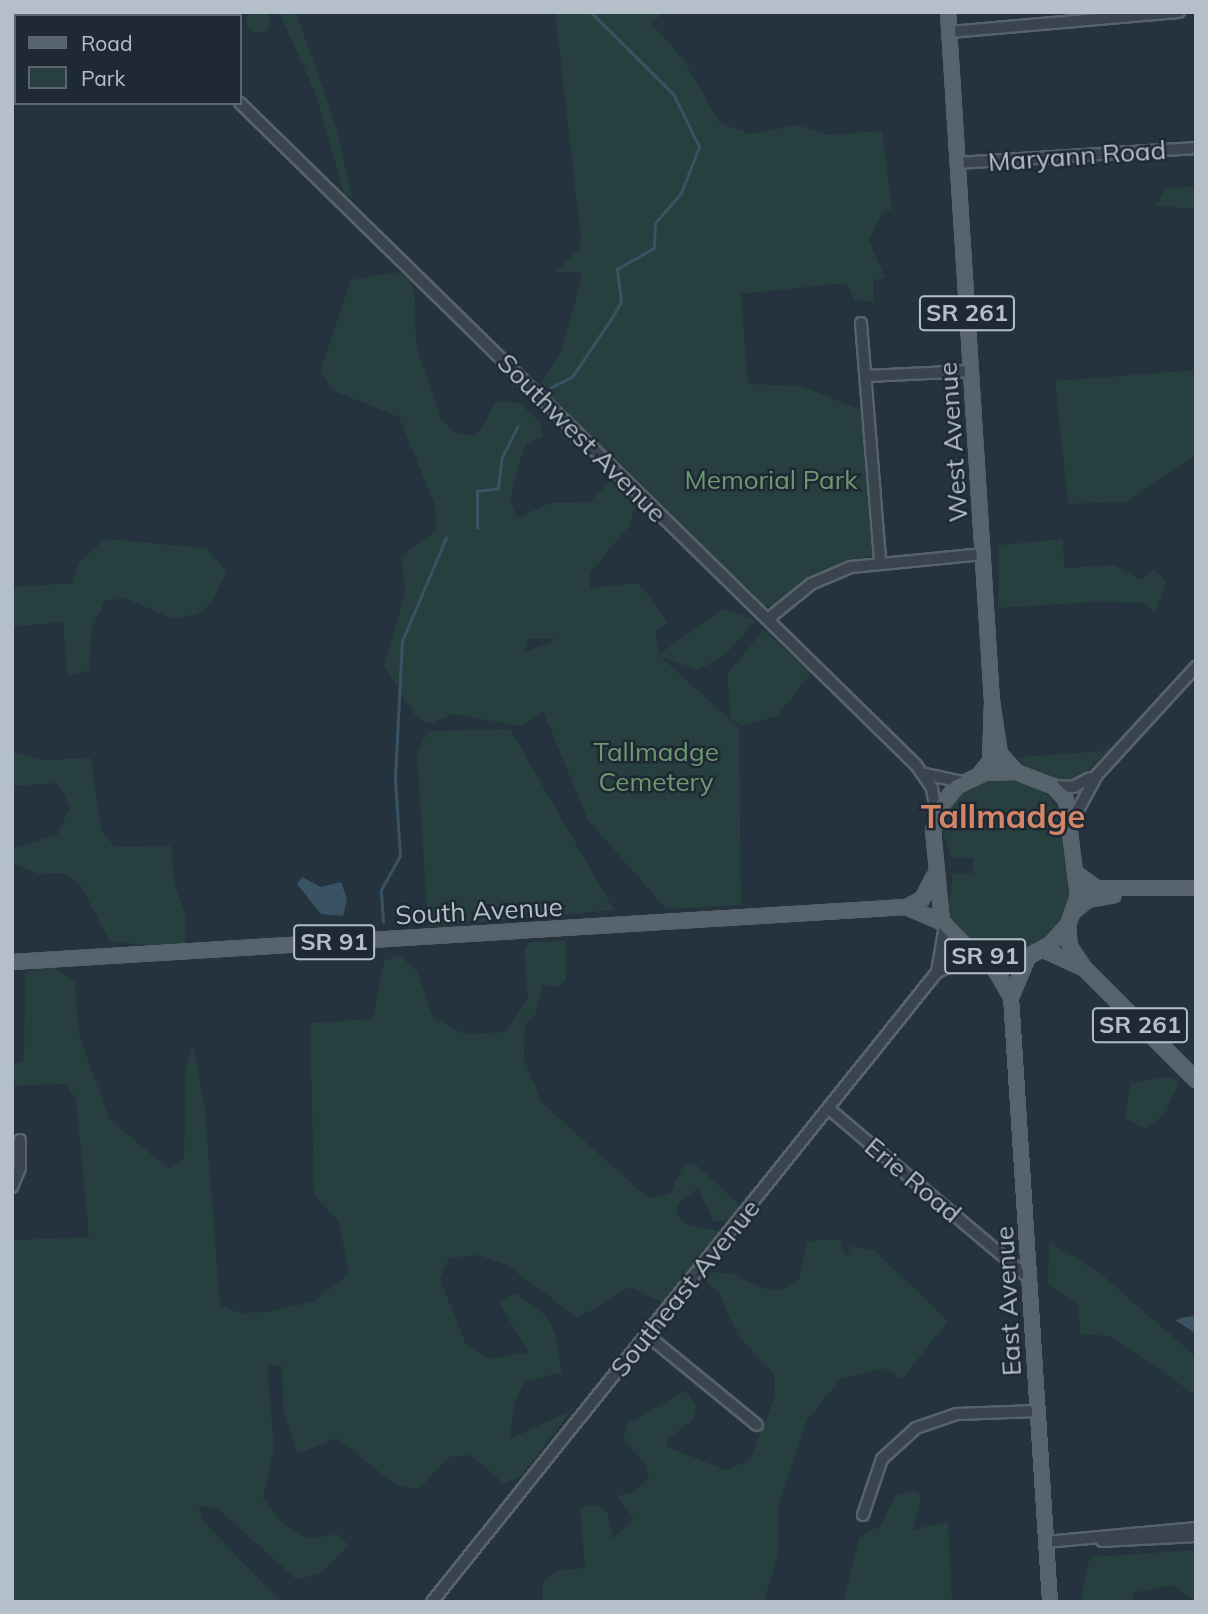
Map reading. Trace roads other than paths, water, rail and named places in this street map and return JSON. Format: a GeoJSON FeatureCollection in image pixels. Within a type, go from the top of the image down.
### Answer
{"type":"FeatureCollection","features":[{"type":"Feature","properties":{"kind":"main road","name":"West Avenue"},"geometry":{"type":"LineString","coordinates":[[948,12],[992,701],[1000,754],[1016,772]]}},
{"type":"Feature","properties":{"kind":"main road","name":"West Avenue"},"geometry":{"type":"LineString","coordinates":[[979,775],[990,759],[992,701]]}},
{"type":"Feature","properties":{"kind":"main road"},"geometry":{"type":"LineString","coordinates":[[944,924],[934,877],[936,818],[965,782],[979,775],[1016,772],[1052,786],[1073,819],[1077,874],[1074,911]]}},
{"type":"Feature","properties":{"kind":"main road"},"geometry":{"type":"LineString","coordinates":[[1077,874],[1096,888],[1196,888]]}},
{"type":"Feature","properties":{"kind":"main road"},"geometry":{"type":"LineString","coordinates":[[906,907],[922,899],[934,877]]}},
{"type":"Feature","properties":{"kind":"main road"},"geometry":{"type":"LineString","coordinates":[[1074,911],[1087,900],[1129,890]]}},
{"type":"Feature","properties":{"kind":"main road","name":"South Avenue"},"geometry":{"type":"LineString","coordinates":[[12,962],[906,907],[944,924]]}},
{"type":"Feature","properties":{"kind":"main road","name":"SR 91"},"geometry":{"type":"LineString","coordinates":[[944,924],[983,955],[1028,957],[1044,950],[1068,925],[1074,911]]}},
{"type":"Feature","properties":{"kind":"main road","name":"SR 261"},"geometry":{"type":"LineString","coordinates":[[1068,925],[1070,947],[1085,970],[1196,1080]]}},
{"type":"Feature","properties":{"kind":"main road","name":"SR 261"},"geometry":{"type":"LineString","coordinates":[[1044,950],[1085,970]]}},
{"type":"Feature","properties":{"kind":"main road","name":"East Avenue"},"geometry":{"type":"LineString","coordinates":[[983,955],[1011,997]]}},
{"type":"Feature","properties":{"kind":"main road","name":"East Avenue"},"geometry":{"type":"LineString","coordinates":[[1028,957],[1011,997],[1050,1602]]}},
{"type":"Feature","properties":{"kind":"street"},"geometry":{"type":"LineString","coordinates":[[949,32],[1179,12]]}},
{"type":"Feature","properties":{"kind":"street","name":"Southwest Avenue"},"geometry":{"type":"LineString","coordinates":[[242,105],[924,774]]}},
{"type":"Feature","properties":{"kind":"street","name":"Maryann Road"},"geometry":{"type":"LineString","coordinates":[[958,163],[1196,148]]}},
{"type":"Feature","properties":{"kind":"street"},"geometry":{"type":"LineString","coordinates":[[861,323],[880,561]]}},
{"type":"Feature","properties":{"kind":"street"},"geometry":{"type":"LineString","coordinates":[[867,376],[971,370]]}},
{"type":"Feature","properties":{"kind":"street"},"geometry":{"type":"LineString","coordinates":[[768,620],[811,584],[880,561],[983,554]]}},
{"type":"Feature","properties":{"kind":"street"},"geometry":{"type":"LineString","coordinates":[[1073,819],[1097,775],[1196,667]]}},
{"type":"Feature","properties":{"kind":"street"},"geometry":{"type":"LineString","coordinates":[[936,818],[924,774],[965,782]]}},
{"type":"Feature","properties":{"kind":"street"},"geometry":{"type":"LineString","coordinates":[[1052,786],[1073,787],[1097,775]]}},
{"type":"Feature","properties":{"kind":"street","name":"Southeast Avenue"},"geometry":{"type":"LineString","coordinates":[[432,1602],[937,972],[944,924]]}},
{"type":"Feature","properties":{"kind":"street","name":"Southeast Avenue"},"geometry":{"type":"LineString","coordinates":[[937,972],[983,955]]}},
{"type":"Feature","properties":{"kind":"street","name":"Erie Road"},"geometry":{"type":"LineString","coordinates":[[829,1109],[1030,1279]]}},
{"type":"Feature","properties":{"kind":"street"},"geometry":{"type":"LineString","coordinates":[[12,1187],[20,1168],[20,1140]]}},
{"type":"Feature","properties":{"kind":"street"},"geometry":{"type":"LineString","coordinates":[[647,1335],[757,1425]]}},
{"type":"Feature","properties":{"kind":"street"},"geometry":{"type":"LineString","coordinates":[[863,1515],[882,1458],[916,1428],[957,1415],[1037,1411]]}},
{"type":"Feature","properties":{"kind":"street"},"geometry":{"type":"LineString","coordinates":[[1046,1542],[1196,1528]]}},
{"type":"Feature","properties":{"kind":"street"},"geometry":{"type":"LineString","coordinates":[[1084,1539],[1196,1536]]}},
{"type":"Feature","properties":{"kind":"water"},"geometry":{"type":"Polygon","coordinates":[[[302,877],[321,887],[341,882],[347,899],[343,916],[321,914],[297,884],[302,877]]]}},
{"type":"Feature","properties":{"kind":"water"},"geometry":{"type":"Polygon","coordinates":[[[1196,1316],[1196,1334],[1175,1320],[1185,1317],[1196,1316]]]}},
{"type":"Feature","properties":{"kind":"waterway"},"geometry":{"type":"LineString","coordinates":[[550,388],[572,377],[613,316],[621,302],[617,269],[654,248],[655,223],[681,193],[699,147],[673,94],[590,12]]}},
{"type":"Feature","properties":{"kind":"waterway"},"geometry":{"type":"LineString","coordinates":[[477,528],[477,491],[498,488],[502,457],[517,427]]}},
{"type":"Feature","properties":{"kind":"waterway"},"geometry":{"type":"LineString","coordinates":[[383,922],[381,890],[400,856],[395,778],[402,641],[446,538]]}},
{"type":"Feature","properties":{"kind":"district","name":"Tallmadge"},"geometry":{"type":"Point","coordinates":[1003,816]}},
{"type":"Feature","properties":{"kind":"park label","name":"Memorial Park"},"geometry":{"type":"Point","coordinates":[771,480]}},
{"type":"Feature","properties":{"kind":"park label","name":"Tallmadge Cemetery"},"geometry":{"type":"Point","coordinates":[656,767]}}]}
